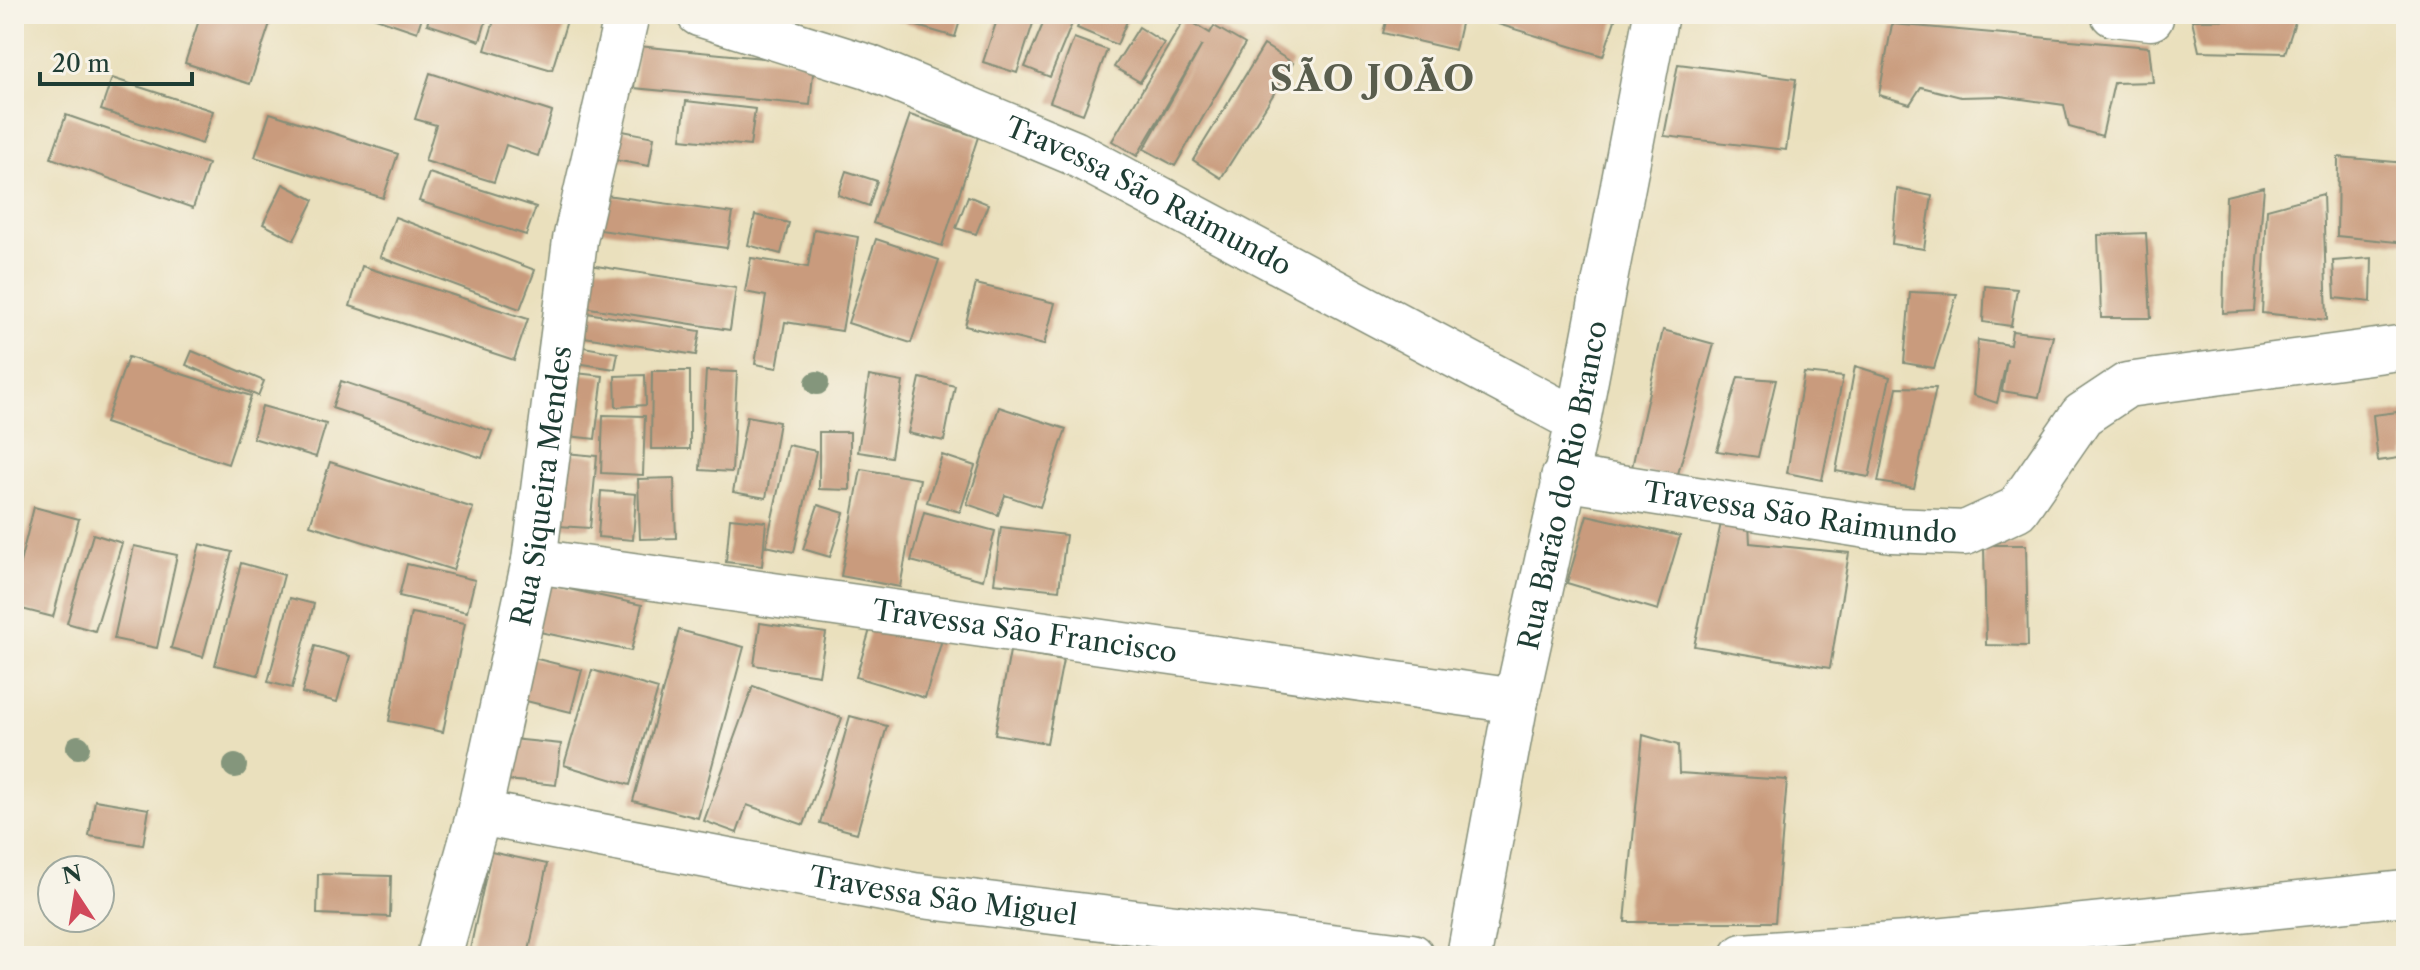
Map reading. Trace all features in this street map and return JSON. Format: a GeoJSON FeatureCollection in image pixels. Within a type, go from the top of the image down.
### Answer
{"type":"FeatureCollection","features":[{"type":"Feature","properties":{"kind":"street","name":"Rua Siqueira Mendes"},"geometry":{"type":"LineString","coordinates":[[439,956],[479,813],[534,561],[575,240],[627,14]]}},
{"type":"Feature","properties":{"kind":"street","name":"Travessa São Raimundo"},"geometry":{"type":"LineString","coordinates":[[699,14],[868,67],[1074,153],[1578,421]]}},
{"type":"Feature","properties":{"kind":"street","name":"Rua Barão do Rio Branco"},"geometry":{"type":"LineString","coordinates":[[1469,956],[1516,701],[1578,421],[1656,14]]}},
{"type":"Feature","properties":{"kind":"street","name":"Travessa São Raimundo"},"geometry":{"type":"LineString","coordinates":[[1563,478],[1892,530],[1965,533],[2017,509],[2082,415],[2127,385],[2406,347]]}},
{"type":"Feature","properties":{"kind":"street","name":"Travessa São Francisco"},"geometry":{"type":"LineString","coordinates":[[534,561],[1516,701]]}},
{"type":"Feature","properties":{"kind":"street","name":"Travessa São Miguel"},"geometry":{"type":"LineString","coordinates":[[479,813],[914,895],[1412,956]]}},
{"type":"Feature","properties":{"kind":"street"},"geometry":{"type":"LineString","coordinates":[[1743,956],[1906,950],[2406,893]]}},
{"type":"Feature","properties":{"kind":"building"},"geometry":{"type":"Polygon","coordinates":[[[201,14],[273,14],[250,84],[185,63],[201,14]]]}},
{"type":"Feature","properties":{"kind":"building"},"geometry":{"type":"Polygon","coordinates":[[[364,14],[423,14],[417,32],[364,14]]]}},
{"type":"Feature","properties":{"kind":"building"},"geometry":{"type":"Polygon","coordinates":[[[431,14],[488,14],[480,41],[427,24],[431,14]]]}},
{"type":"Feature","properties":{"kind":"building"},"geometry":{"type":"Polygon","coordinates":[[[496,14],[569,14],[552,70],[485,50],[496,14]]]}},
{"type":"Feature","properties":{"kind":"building"},"geometry":{"type":"Polygon","coordinates":[[[887,14],[962,14],[955,37],[886,17],[887,14]]]}},
{"type":"Feature","properties":{"kind":"building"},"geometry":{"type":"Polygon","coordinates":[[[999,14],[1036,14],[1017,73],[983,62],[999,14]]]}},
{"type":"Feature","properties":{"kind":"building"},"geometry":{"type":"Polygon","coordinates":[[[1047,14],[1076,14],[1050,77],[1025,67],[1047,14]]]}},
{"type":"Feature","properties":{"kind":"building"},"geometry":{"type":"Polygon","coordinates":[[[1083,14],[1130,14],[1117,45],[1077,28],[1083,14]]]}},
{"type":"Feature","properties":{"kind":"building"},"geometry":{"type":"Polygon","coordinates":[[[1388,14],[1463,15],[1455,50],[1383,33],[1388,14]]]}},
{"type":"Feature","properties":{"kind":"building"},"geometry":{"type":"Polygon","coordinates":[[[1500,14],[1595,14],[1615,20],[1603,56],[1498,24],[1500,14]]]}},
{"type":"Feature","properties":{"kind":"building"},"geometry":{"type":"Polygon","coordinates":[[[1185,18],[1210,33],[1214,26],[1245,44],[1175,166],[1144,149],[1202,45],[1137,156],[1112,141],[1185,18]]]}},
{"type":"Feature","properties":{"kind":"building"},"geometry":{"type":"Polygon","coordinates":[[[2296,19],[2285,53],[2199,51],[2192,20],[2296,19]]]}},
{"type":"Feature","properties":{"kind":"building"},"geometry":{"type":"Polygon","coordinates":[[[1892,24],[2149,47],[2153,82],[2114,83],[2102,136],[2069,127],[2064,105],[2001,96],[1961,97],[1921,87],[1910,104],[1879,95],[1892,24]]]}},
{"type":"Feature","properties":{"kind":"building"},"geometry":{"type":"Polygon","coordinates":[[[1139,27],[1164,43],[1140,82],[1114,67],[1139,27]]]}},
{"type":"Feature","properties":{"kind":"building"},"geometry":{"type":"Polygon","coordinates":[[[1074,38],[1107,50],[1083,114],[1050,102],[1074,38]]]}},
{"type":"Feature","properties":{"kind":"building"},"geometry":{"type":"Polygon","coordinates":[[[1264,45],[1293,63],[1221,178],[1193,160],[1264,45]]]}},
{"type":"Feature","properties":{"kind":"building"},"geometry":{"type":"Polygon","coordinates":[[[638,46],[814,63],[810,105],[634,88],[638,46]]]}},
{"type":"Feature","properties":{"kind":"building"},"geometry":{"type":"Polygon","coordinates":[[[1678,64],[1796,79],[1786,150],[1664,136],[1678,64]]]}},
{"type":"Feature","properties":{"kind":"building"},"geometry":{"type":"Polygon","coordinates":[[[430,73],[552,112],[538,156],[506,145],[494,182],[425,161],[436,125],[415,119],[430,73]]]}},
{"type":"Feature","properties":{"kind":"building"},"geometry":{"type":"Polygon","coordinates":[[[112,78],[213,111],[202,144],[101,110],[112,78]]]}},
{"type":"Feature","properties":{"kind":"building"},"geometry":{"type":"Polygon","coordinates":[[[686,101],[755,109],[750,146],[681,139],[686,101]]]}},
{"type":"Feature","properties":{"kind":"building"},"geometry":{"type":"Polygon","coordinates":[[[270,113],[398,154],[383,198],[255,157],[270,113]]]}},
{"type":"Feature","properties":{"kind":"building"},"geometry":{"type":"Polygon","coordinates":[[[66,115],[208,164],[193,208],[51,158],[66,115]]]}},
{"type":"Feature","properties":{"kind":"building"},"geometry":{"type":"Polygon","coordinates":[[[910,115],[978,137],[942,246],[873,223],[910,115]]]}},
{"type":"Feature","properties":{"kind":"building"},"geometry":{"type":"Polygon","coordinates":[[[607,128],[654,137],[649,166],[602,158],[607,128]]]}},
{"type":"Feature","properties":{"kind":"building"},"geometry":{"type":"Polygon","coordinates":[[[2338,157],[2406,163],[2406,243],[2337,236],[2338,157]]]}},
{"type":"Feature","properties":{"kind":"building"},"geometry":{"type":"Polygon","coordinates":[[[846,171],[877,181],[869,206],[838,195],[846,171]]]}},
{"type":"Feature","properties":{"kind":"building"},"geometry":{"type":"Polygon","coordinates":[[[429,173],[536,207],[526,235],[419,201],[429,173]]]}},
{"type":"Feature","properties":{"kind":"building"},"geometry":{"type":"Polygon","coordinates":[[[283,184],[314,200],[294,240],[263,224],[283,184]]]}},
{"type":"Feature","properties":{"kind":"building"},"geometry":{"type":"Polygon","coordinates":[[[2264,187],[2254,311],[2223,313],[2226,196],[2264,187]]]}},
{"type":"Feature","properties":{"kind":"building"},"geometry":{"type":"Polygon","coordinates":[[[1897,189],[1932,196],[1924,249],[1892,244],[1897,189]]]}},
{"type":"Feature","properties":{"kind":"building"},"geometry":{"type":"Polygon","coordinates":[[[599,194],[733,213],[727,248],[593,229],[599,194]]]}},
{"type":"Feature","properties":{"kind":"building"},"geometry":{"type":"Polygon","coordinates":[[[2323,194],[2327,320],[2262,313],[2267,209],[2323,194]]]}},
{"type":"Feature","properties":{"kind":"building"},"geometry":{"type":"Polygon","coordinates":[[[968,196],[988,204],[976,234],[956,228],[968,196]]]}},
{"type":"Feature","properties":{"kind":"building"},"geometry":{"type":"Polygon","coordinates":[[[755,215],[789,223],[781,254],[748,245],[755,215]]]}},
{"type":"Feature","properties":{"kind":"building"},"geometry":{"type":"Polygon","coordinates":[[[395,217],[535,270],[520,309],[380,257],[395,217]]]}},
{"type":"Feature","properties":{"kind":"building"},"geometry":{"type":"Polygon","coordinates":[[[814,229],[858,237],[842,331],[785,322],[777,368],[755,364],[766,296],[745,292],[751,258],[808,267],[814,229]]]}},
{"type":"Feature","properties":{"kind":"building"},"geometry":{"type":"Polygon","coordinates":[[[2146,233],[2151,318],[2101,318],[2098,235],[2146,233]]]}},
{"type":"Feature","properties":{"kind":"building"},"geometry":{"type":"Polygon","coordinates":[[[876,239],[939,260],[911,343],[848,323],[876,239]]]}},
{"type":"Feature","properties":{"kind":"building"},"geometry":{"type":"Polygon","coordinates":[[[2372,258],[2371,302],[2335,298],[2333,261],[2372,258]]]}},
{"type":"Feature","properties":{"kind":"building"},"geometry":{"type":"Polygon","coordinates":[[[590,265],[736,288],[730,330],[583,307],[590,265]]]}},
{"type":"Feature","properties":{"kind":"building"},"geometry":{"type":"Polygon","coordinates":[[[362,266],[528,319],[514,360],[350,306],[362,266]]]}},
{"type":"Feature","properties":{"kind":"building"},"geometry":{"type":"Polygon","coordinates":[[[976,284],[1055,303],[1044,345],[965,326],[976,284]]]}},
{"type":"Feature","properties":{"kind":"building"},"geometry":{"type":"Polygon","coordinates":[[[1985,286],[2017,289],[2011,326],[1983,322],[1985,286]]]}},
{"type":"Feature","properties":{"kind":"building"},"geometry":{"type":"Polygon","coordinates":[[[1910,292],[1957,294],[1934,368],[1904,363],[1910,292]]]}},
{"type":"Feature","properties":{"kind":"building"},"geometry":{"type":"Polygon","coordinates":[[[581,312],[700,331],[696,355],[578,336],[581,312]]]}},
{"type":"Feature","properties":{"kind":"building"},"geometry":{"type":"Polygon","coordinates":[[[1663,330],[1714,344],[1676,481],[1632,467],[1663,330]]]}},
{"type":"Feature","properties":{"kind":"building"},"geometry":{"type":"Polygon","coordinates":[[[2012,331],[2053,336],[2039,397],[2002,391],[2007,359],[1997,403],[1973,395],[1978,340],[2010,345],[2012,331]]]}},
{"type":"Feature","properties":{"kind":"building"},"geometry":{"type":"Polygon","coordinates":[[[572,345],[618,353],[615,369],[570,362],[572,345]]]}},
{"type":"Feature","properties":{"kind":"building"},"geometry":{"type":"Polygon","coordinates":[[[192,351],[264,381],[258,396],[186,365],[192,351]]]}},
{"type":"Feature","properties":{"kind":"building"},"geometry":{"type":"Polygon","coordinates":[[[128,357],[251,396],[228,464],[105,423],[128,357]]]}},
{"type":"Feature","properties":{"kind":"building"},"geometry":{"type":"Polygon","coordinates":[[[1855,366],[1890,377],[1869,477],[1836,471],[1855,366]]]}},
{"type":"Feature","properties":{"kind":"building"},"geometry":{"type":"Polygon","coordinates":[[[652,371],[690,371],[690,449],[651,449],[652,371]]]}},
{"type":"Feature","properties":{"kind":"building"},"geometry":{"type":"Polygon","coordinates":[[[706,371],[737,372],[732,472],[700,470],[706,371]]]}},
{"type":"Feature","properties":{"kind":"building"},"geometry":{"type":"Polygon","coordinates":[[[566,372],[603,376],[595,439],[559,435],[566,372]]]}},
{"type":"Feature","properties":{"kind":"building"},"geometry":{"type":"Polygon","coordinates":[[[1804,373],[1843,377],[1822,480],[1787,473],[1804,373]]]}},
{"type":"Feature","properties":{"kind":"building"},"geometry":{"type":"Polygon","coordinates":[[[645,375],[646,405],[616,407],[615,376],[645,375]]]}},
{"type":"Feature","properties":{"kind":"building"},"geometry":{"type":"Polygon","coordinates":[[[869,376],[903,382],[891,457],[858,452],[869,376]]]}},
{"type":"Feature","properties":{"kind":"building"},"geometry":{"type":"Polygon","coordinates":[[[1738,377],[1776,380],[1758,457],[1717,451],[1738,377]]]}},
{"type":"Feature","properties":{"kind":"building"},"geometry":{"type":"Polygon","coordinates":[[[920,378],[955,386],[944,441],[908,433],[920,378]]]}},
{"type":"Feature","properties":{"kind":"building"},"geometry":{"type":"Polygon","coordinates":[[[341,381],[492,431],[482,458],[332,408],[341,381]]]}},
{"type":"Feature","properties":{"kind":"building"},"geometry":{"type":"Polygon","coordinates":[[[1897,387],[1936,388],[1914,488],[1878,482],[1897,387]]]}},
{"type":"Feature","properties":{"kind":"building"},"geometry":{"type":"Polygon","coordinates":[[[262,406],[326,424],[316,457],[253,438],[262,406]]]}},
{"type":"Feature","properties":{"kind":"building"},"geometry":{"type":"Polygon","coordinates":[[[999,407],[1066,429],[1040,507],[1005,495],[998,515],[967,504],[999,407]]]}},
{"type":"Feature","properties":{"kind":"building"},"geometry":{"type":"Polygon","coordinates":[[[2406,411],[2406,457],[2378,461],[2373,415],[2406,411]]]}},
{"type":"Feature","properties":{"kind":"building"},"geometry":{"type":"Polygon","coordinates":[[[603,415],[645,416],[643,475],[601,473],[603,415]]]}},
{"type":"Feature","properties":{"kind":"building"},"geometry":{"type":"Polygon","coordinates":[[[747,416],[779,422],[766,498],[733,492],[747,416]]]}},
{"type":"Feature","properties":{"kind":"building"},"geometry":{"type":"Polygon","coordinates":[[[819,432],[850,432],[850,490],[819,489],[819,432]]]}},
{"type":"Feature","properties":{"kind":"building"},"geometry":{"type":"Polygon","coordinates":[[[788,445],[816,451],[794,552],[766,546],[788,445]]]}},
{"type":"Feature","properties":{"kind":"building"},"geometry":{"type":"Polygon","coordinates":[[[565,453],[597,456],[590,528],[558,526],[565,453]]]}},
{"type":"Feature","properties":{"kind":"building"},"geometry":{"type":"Polygon","coordinates":[[[942,455],[975,466],[960,512],[927,502],[942,455]]]}},
{"type":"Feature","properties":{"kind":"building"},"geometry":{"type":"Polygon","coordinates":[[[330,462],[473,508],[453,570],[310,525],[330,462]]]}},
{"type":"Feature","properties":{"kind":"building"},"geometry":{"type":"Polygon","coordinates":[[[861,469],[920,479],[900,587],[841,576],[861,469]]]}},
{"type":"Feature","properties":{"kind":"building"},"geometry":{"type":"Polygon","coordinates":[[[674,478],[676,538],[640,539],[638,479],[674,478]]]}},
{"type":"Feature","properties":{"kind":"building"},"geometry":{"type":"Polygon","coordinates":[[[601,491],[636,494],[633,540],[598,537],[601,491]]]}},
{"type":"Feature","properties":{"kind":"building"},"geometry":{"type":"Polygon","coordinates":[[[818,505],[844,513],[830,557],[803,549],[818,505]]]}},
{"type":"Feature","properties":{"kind":"building"},"geometry":{"type":"Polygon","coordinates":[[[34,507],[79,519],[53,617],[14,607],[14,586],[34,507]]]}},
{"type":"Feature","properties":{"kind":"building"},"geometry":{"type":"Polygon","coordinates":[[[924,512],[995,531],[983,580],[911,561],[924,512]]]}},
{"type":"Feature","properties":{"kind":"building"},"geometry":{"type":"Polygon","coordinates":[[[1587,515],[1680,536],[1658,610],[1567,583],[1587,515]]]}},
{"type":"Feature","properties":{"kind":"building"},"geometry":{"type":"Polygon","coordinates":[[[730,518],[766,522],[762,566],[726,562],[730,518]]]}},
{"type":"Feature","properties":{"kind":"building"},"geometry":{"type":"Polygon","coordinates":[[[1722,519],[1749,524],[1750,543],[1849,553],[1830,668],[1694,646],[1722,519]]]}},
{"type":"Feature","properties":{"kind":"building"},"geometry":{"type":"Polygon","coordinates":[[[1001,527],[1066,535],[1059,590],[994,583],[1001,527]]]}},
{"type":"Feature","properties":{"kind":"building"},"geometry":{"type":"Polygon","coordinates":[[[93,534],[122,543],[95,631],[67,623],[93,534]]]}},
{"type":"Feature","properties":{"kind":"building"},"geometry":{"type":"Polygon","coordinates":[[[200,544],[232,552],[203,657],[171,648],[200,544]]]}},
{"type":"Feature","properties":{"kind":"building"},"geometry":{"type":"Polygon","coordinates":[[[1984,545],[2026,545],[2028,646],[1986,645],[1984,545]]]}},
{"type":"Feature","properties":{"kind":"building"},"geometry":{"type":"Polygon","coordinates":[[[134,546],[177,555],[157,648],[114,639],[134,546]]]}},
{"type":"Feature","properties":{"kind":"building"},"geometry":{"type":"Polygon","coordinates":[[[241,563],[284,575],[258,675],[215,665],[241,563]]]}},
{"type":"Feature","properties":{"kind":"building"},"geometry":{"type":"Polygon","coordinates":[[[407,564],[475,580],[467,612],[399,596],[407,564]]]}},
{"type":"Feature","properties":{"kind":"building"},"geometry":{"type":"Polygon","coordinates":[[[541,583],[642,605],[631,651],[530,630],[541,583]]]}},
{"type":"Feature","properties":{"kind":"building"},"geometry":{"type":"Polygon","coordinates":[[[290,598],[314,604],[292,688],[268,682],[290,598]]]}},
{"type":"Feature","properties":{"kind":"building"},"geometry":{"type":"Polygon","coordinates":[[[411,613],[465,623],[443,732],[389,721],[411,613]]]}},
{"type":"Feature","properties":{"kind":"building"},"geometry":{"type":"Polygon","coordinates":[[[874,616],[943,636],[925,698],[856,677],[874,616]]]}},
{"type":"Feature","properties":{"kind":"building"},"geometry":{"type":"Polygon","coordinates":[[[760,623],[826,633],[819,675],[754,665],[760,623]]]}},
{"type":"Feature","properties":{"kind":"building"},"geometry":{"type":"Polygon","coordinates":[[[679,630],[744,647],[698,818],[633,801],[679,630]]]}},
{"type":"Feature","properties":{"kind":"building"},"geometry":{"type":"Polygon","coordinates":[[[315,646],[350,656],[337,702],[302,693],[315,646]]]}},
{"type":"Feature","properties":{"kind":"building"},"geometry":{"type":"Polygon","coordinates":[[[1010,651],[1063,660],[1047,743],[995,734],[1010,651]]]}},
{"type":"Feature","properties":{"kind":"building"},"geometry":{"type":"Polygon","coordinates":[[[529,657],[582,670],[571,712],[518,699],[529,657]]]}},
{"type":"Feature","properties":{"kind":"building"},"geometry":{"type":"Polygon","coordinates":[[[592,670],[658,689],[630,785],[564,765],[592,670]]]}},
{"type":"Feature","properties":{"kind":"building"},"geometry":{"type":"Polygon","coordinates":[[[753,686],[842,718],[804,825],[747,805],[737,833],[704,821],[753,686]]]}},
{"type":"Feature","properties":{"kind":"building"},"geometry":{"type":"Polygon","coordinates":[[[850,716],[887,726],[857,833],[820,823],[850,716]]]}},
{"type":"Feature","properties":{"kind":"building"},"geometry":{"type":"Polygon","coordinates":[[[1643,735],[1678,745],[1679,773],[1787,780],[1775,922],[1625,922],[1643,735]]]}},
{"type":"Feature","properties":{"kind":"building"},"geometry":{"type":"Polygon","coordinates":[[[512,739],[561,744],[556,785],[507,780],[512,739]]]}},
{"type":"Feature","properties":{"kind":"building"},"geometry":{"type":"Polygon","coordinates":[[[95,800],[149,809],[143,845],[89,836],[95,800]]]}},
{"type":"Feature","properties":{"kind":"building"},"geometry":{"type":"Polygon","coordinates":[[[491,852],[547,864],[528,956],[469,954],[491,852]]]}},
{"type":"Feature","properties":{"kind":"building"},"geometry":{"type":"Polygon","coordinates":[[[318,874],[391,876],[390,917],[317,914],[318,874]]]}},
{"type":"Feature","properties":{"kind":"district","name":"SÃO JOÃO"},"geometry":{"type":"Point","coordinates":[1373,78]}}]}
